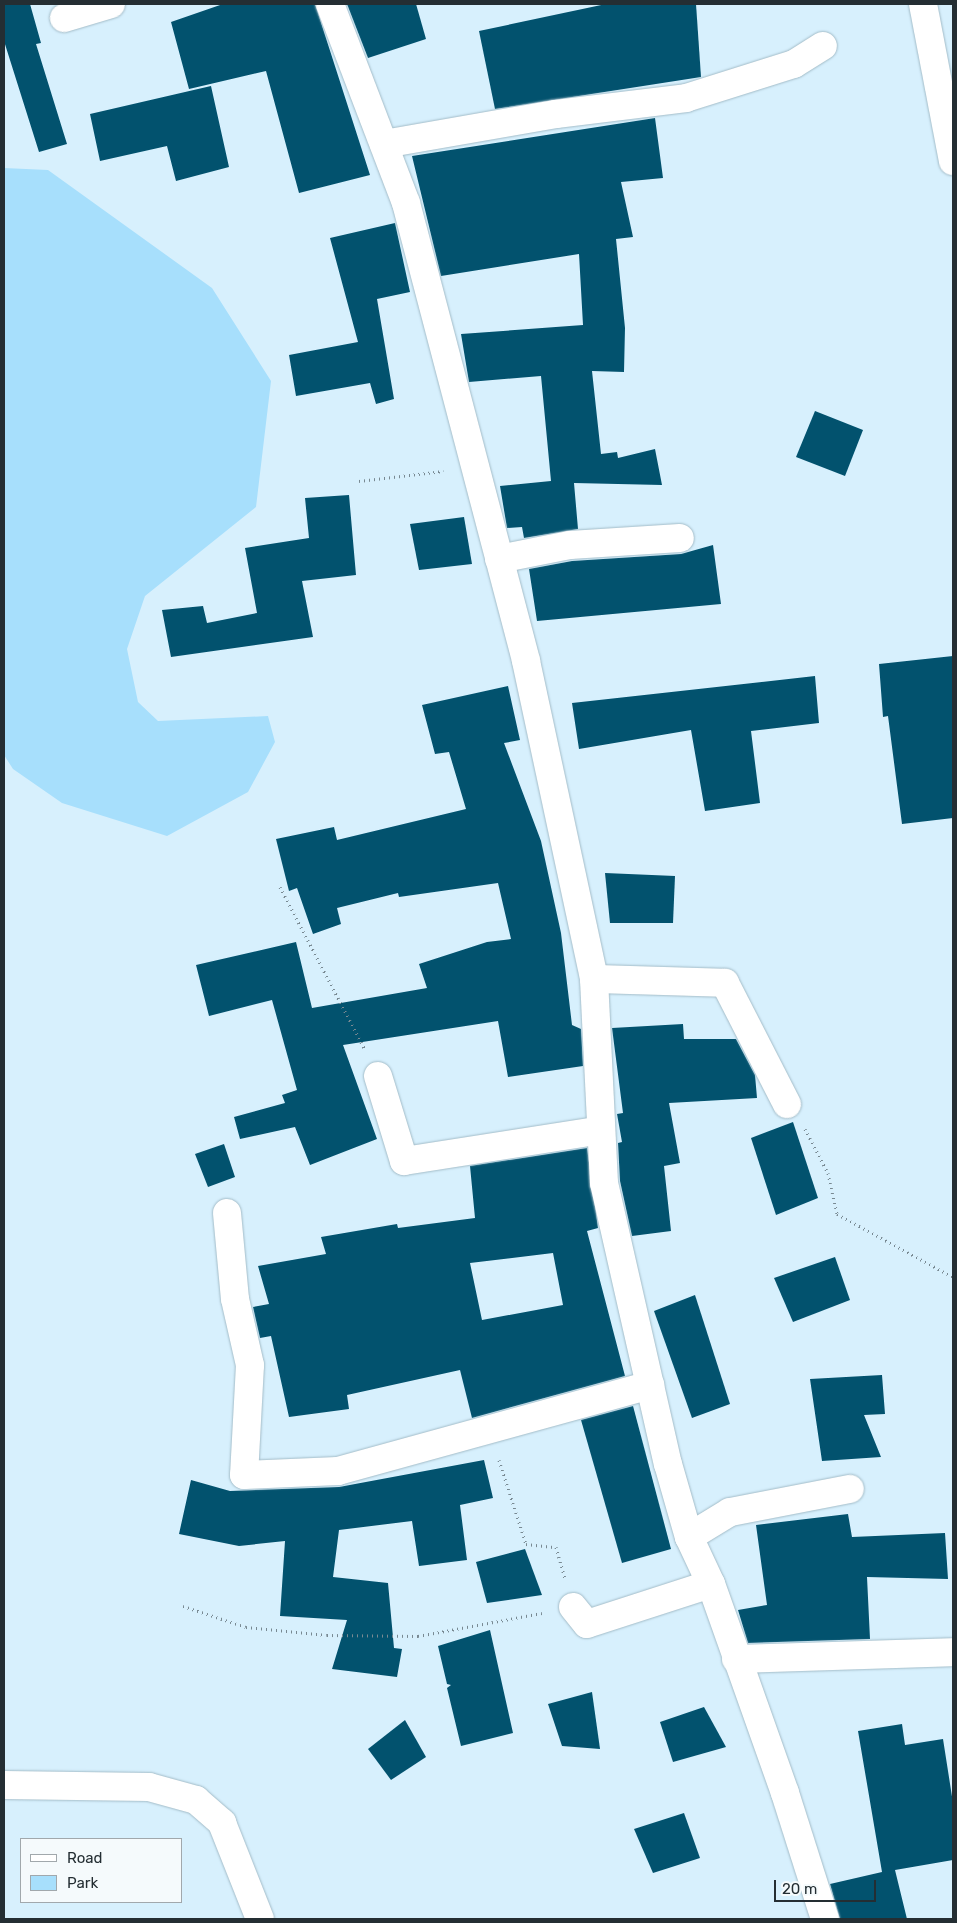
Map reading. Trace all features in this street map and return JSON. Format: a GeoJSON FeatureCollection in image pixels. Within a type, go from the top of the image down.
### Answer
{"type":"FeatureCollection","features":[{"type":"Feature","properties":{"kind":"street"},"geometry":{"type":"LineString","coordinates":[[64,18],[111,4]]}},
{"type":"Feature","properties":{"kind":"street"},"geometry":{"type":"LineString","coordinates":[[330,4],[406,203],[526,661],[594,979],[604,1182],[650,1385],[689,1537],[711,1584],[826,1919]]}},
{"type":"Feature","properties":{"kind":"street"},"geometry":{"type":"LineString","coordinates":[[924,4],[953,161]]}},
{"type":"Feature","properties":{"kind":"street"},"geometry":{"type":"LineString","coordinates":[[384,144],[556,114],[686,98],[794,64],[823,46]]}},
{"type":"Feature","properties":{"kind":"street"},"geometry":{"type":"LineString","coordinates":[[499,559],[570,545],[680,538]]}},
{"type":"Feature","properties":{"kind":"street"},"geometry":{"type":"LineString","coordinates":[[594,979],[726,983],[787,1104]]}},
{"type":"Feature","properties":{"kind":"street"},"geometry":{"type":"LineString","coordinates":[[378,1076],[404,1161],[601,1130]]}},
{"type":"Feature","properties":{"kind":"street"},"geometry":{"type":"LineString","coordinates":[[226,1213],[235,1299],[250,1365],[244,1475],[338,1471],[490,1431],[650,1385]]}},
{"type":"Feature","properties":{"kind":"street"},"geometry":{"type":"LineString","coordinates":[[689,1537],[730,1512],[850,1489]]}},
{"type":"Feature","properties":{"kind":"street"},"geometry":{"type":"LineString","coordinates":[[573,1607],[587,1624],[711,1584]]}},
{"type":"Feature","properties":{"kind":"street"},"geometry":{"type":"LineString","coordinates":[[736,1659],[953,1652]]}},
{"type":"Feature","properties":{"kind":"street"},"geometry":{"type":"LineString","coordinates":[[4,1785],[149,1787],[196,1800],[222,1823],[260,1919]]}},
{"type":"Feature","properties":{"kind":"path"},"geometry":{"type":"LineString","coordinates":[[359,481],[474,468]]}},
{"type":"Feature","properties":{"kind":"path"},"geometry":{"type":"LineString","coordinates":[[280,887],[378,1076]]}},
{"type":"Feature","properties":{"kind":"path"},"geometry":{"type":"LineString","coordinates":[[787,1104],[810,1136],[828,1174],[837,1214],[953,1277]]}},
{"type":"Feature","properties":{"kind":"path"},"geometry":{"type":"LineString","coordinates":[[183,1606],[246,1627],[418,1636],[573,1607],[556,1547],[526,1544],[490,1431]]}},
{"type":"Feature","properties":{"kind":"green space"},"geometry":{"type":"Polygon","coordinates":[[[4,168],[48,170],[212,288],[271,381],[256,507],[145,596],[127,649],[138,702],[158,721],[268,716],[275,742],[248,792],[167,836],[62,803],[13,769],[4,755],[4,168]]]}},
{"type":"Feature","properties":{"kind":"building"},"geometry":{"type":"Polygon","coordinates":[[[4,4],[30,4],[41,43],[36,44],[67,144],[39,152],[4,41],[4,4]]]}},
{"type":"Feature","properties":{"kind":"building"},"geometry":{"type":"Polygon","coordinates":[[[223,4],[315,4],[370,175],[299,193],[266,71],[189,89],[171,22],[223,4]]]}},
{"type":"Feature","properties":{"kind":"building"},"geometry":{"type":"Polygon","coordinates":[[[347,4],[416,4],[426,39],[368,58],[347,4]]]}},
{"type":"Feature","properties":{"kind":"building"},"geometry":{"type":"Polygon","coordinates":[[[606,4],[696,4],[701,77],[495,109],[479,31],[606,4]]]}},
{"type":"Feature","properties":{"kind":"building"},"geometry":{"type":"Polygon","coordinates":[[[211,86],[229,167],[176,181],[167,146],[100,161],[90,114],[211,86]]]}},
{"type":"Feature","properties":{"kind":"building"},"geometry":{"type":"Polygon","coordinates":[[[655,118],[663,178],[621,182],[633,237],[616,239],[625,328],[624,372],[592,371],[601,454],[617,452],[618,458],[655,449],[662,485],[574,483],[578,529],[524,538],[522,527],[507,528],[500,486],[551,481],[541,376],[469,382],[461,334],[583,325],[579,254],[441,276],[412,156],[655,118]]]}},
{"type":"Feature","properties":{"kind":"building"},"geometry":{"type":"Polygon","coordinates":[[[395,223],[410,292],[377,299],[394,399],[376,404],[370,383],[296,396],[289,355],[358,342],[330,238],[395,223]]]}},
{"type":"Feature","properties":{"kind":"building"},"geometry":{"type":"Polygon","coordinates":[[[815,411],[863,430],[845,476],[796,457],[815,411]]]}},
{"type":"Feature","properties":{"kind":"building"},"geometry":{"type":"Polygon","coordinates":[[[349,495],[356,575],[302,581],[313,637],[171,657],[162,610],[203,606],[207,623],[257,613],[245,548],[309,538],[305,498],[349,495]]]}},
{"type":"Feature","properties":{"kind":"building"},"geometry":{"type":"Polygon","coordinates":[[[464,517],[472,564],[419,570],[410,524],[464,517]]]}},
{"type":"Feature","properties":{"kind":"building"},"geometry":{"type":"Polygon","coordinates":[[[713,545],[721,604],[537,621],[529,569],[572,561],[681,554],[713,545]]]}},
{"type":"Feature","properties":{"kind":"building"},"geometry":{"type":"Polygon","coordinates":[[[953,656],[953,818],[902,824],[888,716],[883,717],[879,664],[953,656]]]}},
{"type":"Feature","properties":{"kind":"building"},"geometry":{"type":"Polygon","coordinates":[[[815,676],[819,723],[751,731],[760,803],[705,811],[691,730],[579,749],[572,703],[815,676]]]}},
{"type":"Feature","properties":{"kind":"building"},"geometry":{"type":"Polygon","coordinates":[[[508,686],[520,740],[504,743],[541,841],[561,933],[572,1025],[581,1029],[583,1066],[508,1077],[498,1021],[343,1045],[377,1139],[310,1165],[295,1127],[240,1139],[234,1117],[285,1103],[282,1095],[297,1090],[272,1000],[209,1016],[196,965],[296,942],[312,1008],[427,988],[419,964],[487,942],[511,939],[498,883],[399,897],[398,893],[337,908],[341,924],[313,934],[297,888],[289,891],[276,839],[334,827],[337,840],[466,809],[449,752],[435,754],[422,705],[508,686]]]}},
{"type":"Feature","properties":{"kind":"building"},"geometry":{"type":"Polygon","coordinates":[[[605,873],[675,876],[673,923],[610,923],[605,873]]]}},
{"type":"Feature","properties":{"kind":"building"},"geometry":{"type":"Polygon","coordinates":[[[683,1024],[684,1039],[736,1039],[755,1075],[757,1098],[669,1103],[680,1163],[664,1166],[671,1231],[632,1236],[620,1181],[618,1143],[622,1142],[617,1114],[623,1113],[612,1028],[683,1024]]]}},
{"type":"Feature","properties":{"kind":"building"},"geometry":{"type":"Polygon","coordinates":[[[793,1122],[818,1198],[776,1215],[751,1138],[793,1122]]]}},
{"type":"Feature","properties":{"kind":"building"},"geometry":{"type":"Polygon","coordinates":[[[224,1144],[235,1177],[208,1187],[195,1154],[224,1144]]]}},
{"type":"Feature","properties":{"kind":"building"},"geometry":{"type":"Polygon","coordinates":[[[587,1148],[598,1228],[587,1231],[625,1376],[472,1418],[460,1370],[347,1395],[349,1409],[289,1417],[271,1336],[260,1338],[253,1307],[269,1304],[258,1266],[326,1254],[321,1237],[397,1224],[398,1228],[475,1218],[470,1166],[587,1148]],[[553,1253],[470,1263],[482,1320],[563,1305],[553,1253]]]}},
{"type":"Feature","properties":{"kind":"building"},"geometry":{"type":"Polygon","coordinates":[[[835,1257],[850,1300],[793,1322],[774,1278],[835,1257]]]}},
{"type":"Feature","properties":{"kind":"building"},"geometry":{"type":"Polygon","coordinates":[[[695,1295],[730,1404],[692,1418],[654,1311],[695,1295]]]}},
{"type":"Feature","properties":{"kind":"building"},"geometry":{"type":"Polygon","coordinates":[[[882,1375],[885,1414],[864,1415],[881,1457],[822,1461],[810,1379],[882,1375]]]}},
{"type":"Feature","properties":{"kind":"building"},"geometry":{"type":"Polygon","coordinates":[[[633,1406],[671,1549],[622,1563],[581,1420],[633,1406]]]}},
{"type":"Feature","properties":{"kind":"building"},"geometry":{"type":"Polygon","coordinates":[[[484,1460],[493,1498],[460,1505],[467,1560],[419,1566],[412,1521],[339,1530],[333,1577],[388,1583],[394,1648],[402,1649],[397,1677],[332,1669],[347,1620],[280,1616],[285,1541],[239,1546],[179,1534],[191,1480],[230,1491],[339,1487],[484,1460]]]}},
{"type":"Feature","properties":{"kind":"building"},"geometry":{"type":"Polygon","coordinates":[[[848,1514],[852,1537],[945,1533],[948,1579],[867,1577],[870,1639],[748,1643],[738,1610],[767,1605],[756,1525],[848,1514]]]}},
{"type":"Feature","properties":{"kind":"building"},"geometry":{"type":"Polygon","coordinates":[[[525,1549],[542,1595],[487,1603],[476,1562],[525,1549]]]}},
{"type":"Feature","properties":{"kind":"building"},"geometry":{"type":"Polygon","coordinates":[[[490,1630],[513,1733],[461,1746],[447,1688],[451,1685],[447,1684],[438,1646],[490,1630]]]}},
{"type":"Feature","properties":{"kind":"building"},"geometry":{"type":"Polygon","coordinates":[[[592,1692],[600,1749],[562,1746],[548,1704],[592,1692]]]}},
{"type":"Feature","properties":{"kind":"building"},"geometry":{"type":"Polygon","coordinates":[[[704,1707],[726,1747],[673,1762],[660,1722],[704,1707]]]}},
{"type":"Feature","properties":{"kind":"building"},"geometry":{"type":"Polygon","coordinates":[[[405,1720],[426,1757],[391,1780],[368,1749],[405,1720]]]}},
{"type":"Feature","properties":{"kind":"building"},"geometry":{"type":"Polygon","coordinates":[[[902,1724],[905,1745],[943,1739],[953,1803],[953,1860],[895,1870],[907,1919],[840,1919],[830,1884],[882,1872],[858,1731],[902,1724]]]}},
{"type":"Feature","properties":{"kind":"building"},"geometry":{"type":"Polygon","coordinates":[[[684,1813],[700,1858],[653,1873],[634,1829],[684,1813]]]}}]}
